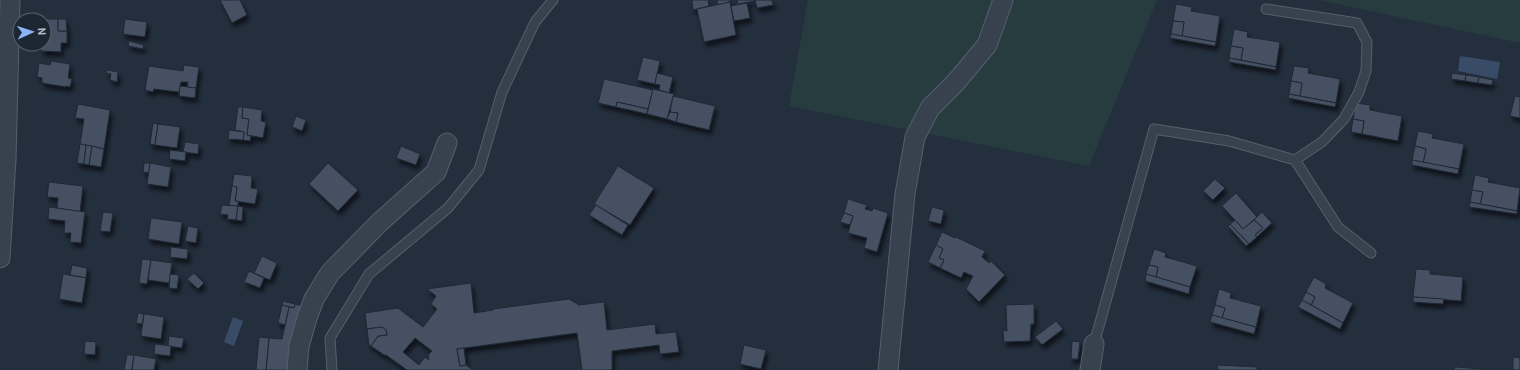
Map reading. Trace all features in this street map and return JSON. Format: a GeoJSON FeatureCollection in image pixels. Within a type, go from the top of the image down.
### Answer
{"type":"FeatureCollection","features":[{"type":"Feature","properties":{"kind":"street"},"geometry":{"type":"LineString","coordinates":[[0,258],[6,159],[10,0]]}},
{"type":"Feature","properties":{"kind":"street"},"geometry":{"type":"LineString","coordinates":[[888,370],[905,194],[915,137],[930,108],[956,82],[986,45],[1003,0]]}},
{"type":"Feature","properties":{"kind":"street"},"geometry":{"type":"LineString","coordinates":[[296,370],[299,346],[307,318],[314,299],[330,273],[380,222],[436,172],[447,143]]}},
{"type":"Feature","properties":{"kind":"street"},"geometry":{"type":"LineString","coordinates":[[1090,370],[1094,344]]}},
{"type":"Feature","properties":{"kind":"lane"},"geometry":{"type":"LineString","coordinates":[[332,370],[330,338],[369,274],[448,208],[479,170],[502,92],[535,22],[553,0]]}},
{"type":"Feature","properties":{"kind":"lane"},"geometry":{"type":"LineString","coordinates":[[1266,10],[1357,23],[1367,42],[1366,71],[1359,92],[1344,119],[1322,142],[1295,160]]}},
{"type":"Feature","properties":{"kind":"lane"},"geometry":{"type":"LineString","coordinates":[[1094,344],[1154,129],[1229,141],[1295,160],[1338,227],[1371,253]]}},
{"type":"Feature","properties":{"kind":"green space"},"geometry":{"type":"Polygon","coordinates":[[[808,0],[1157,0],[1089,166],[789,106],[808,0]]]}},
{"type":"Feature","properties":{"kind":"green space"},"geometry":{"type":"Polygon","coordinates":[[[1319,0],[1520,0],[1520,43],[1319,0]]]}},
{"type":"Feature","properties":{"kind":"water"},"geometry":{"type":"Polygon","coordinates":[[[1460,56],[1500,62],[1497,79],[1458,71],[1460,56]]]}},
{"type":"Feature","properties":{"kind":"water"},"geometry":{"type":"Polygon","coordinates":[[[233,317],[243,321],[234,346],[224,342],[233,317]]]}},
{"type":"Feature","properties":{"kind":"building"},"geometry":{"type":"Polygon","coordinates":[[[220,0],[240,0],[247,15],[232,23],[220,0]]]}},
{"type":"Feature","properties":{"kind":"building"},"geometry":{"type":"Polygon","coordinates":[[[692,0],[708,0],[709,6],[693,10],[692,0]]]}},
{"type":"Feature","properties":{"kind":"building"},"geometry":{"type":"Polygon","coordinates":[[[717,0],[730,0],[730,2],[718,5],[717,0]]]}},
{"type":"Feature","properties":{"kind":"building"},"geometry":{"type":"Polygon","coordinates":[[[737,0],[755,0],[755,1],[738,4],[737,0]]]}},
{"type":"Feature","properties":{"kind":"building"},"geometry":{"type":"Polygon","coordinates":[[[755,0],[772,0],[773,5],[757,8],[755,0]]]}},
{"type":"Feature","properties":{"kind":"building"},"geometry":{"type":"Polygon","coordinates":[[[730,2],[736,35],[704,42],[697,9],[730,2]]]}},
{"type":"Feature","properties":{"kind":"building"},"geometry":{"type":"Polygon","coordinates":[[[747,3],[750,18],[734,21],[731,6],[747,3]]]}},
{"type":"Feature","properties":{"kind":"building"},"geometry":{"type":"Polygon","coordinates":[[[1176,4],[1192,7],[1191,11],[1220,16],[1216,42],[1182,36],[1184,22],[1173,21],[1176,4]]]}},
{"type":"Feature","properties":{"kind":"building"},"geometry":{"type":"Polygon","coordinates":[[[52,19],[58,19],[58,31],[67,31],[67,43],[61,43],[61,52],[52,52],[52,19]]]}},
{"type":"Feature","properties":{"kind":"building"},"geometry":{"type":"Polygon","coordinates":[[[58,19],[66,19],[67,31],[58,31],[58,19]]]}},
{"type":"Feature","properties":{"kind":"building"},"geometry":{"type":"Polygon","coordinates":[[[125,19],[147,22],[145,37],[123,34],[125,19]]]}},
{"type":"Feature","properties":{"kind":"building"},"geometry":{"type":"Polygon","coordinates":[[[1173,21],[1184,22],[1182,36],[1171,34],[1173,21]]]}},
{"type":"Feature","properties":{"kind":"building"},"geometry":{"type":"Polygon","coordinates":[[[1234,29],[1248,32],[1247,37],[1280,42],[1276,67],[1241,60],[1243,48],[1231,46],[1234,29]]]}},
{"type":"Feature","properties":{"kind":"building"},"geometry":{"type":"Polygon","coordinates":[[[1171,34],[1216,42],[1215,46],[1170,38],[1171,34]]]}},
{"type":"Feature","properties":{"kind":"building"},"geometry":{"type":"Polygon","coordinates":[[[129,41],[144,45],[143,49],[128,46],[129,41]]]}},
{"type":"Feature","properties":{"kind":"building"},"geometry":{"type":"Polygon","coordinates":[[[1231,46],[1243,48],[1241,60],[1229,58],[1231,46]]]}},
{"type":"Feature","properties":{"kind":"building"},"geometry":{"type":"Polygon","coordinates":[[[643,57],[660,61],[655,84],[637,80],[643,57]]]}},
{"type":"Feature","properties":{"kind":"building"},"geometry":{"type":"Polygon","coordinates":[[[1229,58],[1276,67],[1276,70],[1229,62],[1229,58]]]}},
{"type":"Feature","properties":{"kind":"building"},"geometry":{"type":"Polygon","coordinates":[[[51,61],[70,64],[68,78],[72,79],[70,87],[42,83],[42,78],[37,77],[39,63],[50,65],[51,61]]]}},
{"type":"Feature","properties":{"kind":"building"},"geometry":{"type":"Polygon","coordinates":[[[184,65],[199,67],[196,88],[187,87],[188,82],[181,82],[179,92],[154,89],[153,92],[145,90],[149,66],[183,71],[184,65]]]}},
{"type":"Feature","properties":{"kind":"building"},"geometry":{"type":"Polygon","coordinates":[[[1294,66],[1309,68],[1308,73],[1340,79],[1336,103],[1300,96],[1302,83],[1291,81],[1294,66]]]}},
{"type":"Feature","properties":{"kind":"building"},"geometry":{"type":"Polygon","coordinates":[[[107,70],[118,72],[117,82],[110,80],[111,74],[106,73],[107,70]]]}},
{"type":"Feature","properties":{"kind":"building"},"geometry":{"type":"Polygon","coordinates":[[[657,73],[673,77],[669,93],[659,90],[660,85],[655,84],[657,73]]]}},
{"type":"Feature","properties":{"kind":"building"},"geometry":{"type":"Polygon","coordinates":[[[1452,73],[1466,75],[1465,81],[1451,79],[1452,73]]]}},
{"type":"Feature","properties":{"kind":"building"},"geometry":{"type":"Polygon","coordinates":[[[1466,75],[1479,77],[1478,83],[1465,81],[1466,75]]]}},
{"type":"Feature","properties":{"kind":"building"},"geometry":{"type":"Polygon","coordinates":[[[1479,77],[1493,80],[1492,85],[1478,83],[1479,77]]]}},
{"type":"Feature","properties":{"kind":"building"},"geometry":{"type":"Polygon","coordinates":[[[604,79],[653,90],[648,109],[617,102],[616,107],[598,103],[604,79]]]}},
{"type":"Feature","properties":{"kind":"building"},"geometry":{"type":"Polygon","coordinates":[[[1291,81],[1302,83],[1300,96],[1289,94],[1291,81]]]}},
{"type":"Feature","properties":{"kind":"building"},"geometry":{"type":"Polygon","coordinates":[[[180,86],[196,88],[195,98],[179,96],[180,86]]]}},
{"type":"Feature","properties":{"kind":"building"},"geometry":{"type":"Polygon","coordinates":[[[653,89],[674,94],[667,119],[647,114],[653,89]]]}},
{"type":"Feature","properties":{"kind":"building"},"geometry":{"type":"Polygon","coordinates":[[[1289,94],[1336,103],[1335,107],[1288,98],[1289,94]]]}},
{"type":"Feature","properties":{"kind":"building"},"geometry":{"type":"Polygon","coordinates":[[[673,96],[715,106],[709,130],[676,122],[678,113],[670,112],[673,96]]]}},
{"type":"Feature","properties":{"kind":"building"},"geometry":{"type":"Polygon","coordinates":[[[1515,96],[1520,97],[1520,118],[1510,116],[1515,96]]]}},
{"type":"Feature","properties":{"kind":"building"},"geometry":{"type":"Polygon","coordinates":[[[617,102],[648,109],[647,114],[616,107],[617,102]]]}},
{"type":"Feature","properties":{"kind":"building"},"geometry":{"type":"Polygon","coordinates":[[[1356,103],[1370,105],[1370,110],[1402,116],[1398,141],[1362,134],[1364,121],[1353,119],[1356,103]]]}},
{"type":"Feature","properties":{"kind":"building"},"geometry":{"type":"Polygon","coordinates":[[[78,104],[110,110],[104,149],[80,144],[84,119],[75,118],[78,104]]]}},
{"type":"Feature","properties":{"kind":"building"},"geometry":{"type":"Polygon","coordinates":[[[238,107],[243,107],[242,118],[249,119],[247,135],[251,136],[250,141],[243,140],[244,132],[235,130],[238,107]]]}},
{"type":"Feature","properties":{"kind":"building"},"geometry":{"type":"Polygon","coordinates":[[[243,107],[262,110],[261,121],[266,122],[263,138],[247,135],[249,119],[242,118],[243,107]]]}},
{"type":"Feature","properties":{"kind":"building"},"geometry":{"type":"Polygon","coordinates":[[[670,112],[678,113],[676,122],[667,119],[670,112]]]}},
{"type":"Feature","properties":{"kind":"building"},"geometry":{"type":"Polygon","coordinates":[[[296,116],[306,120],[302,131],[292,127],[296,116]]]}},
{"type":"Feature","properties":{"kind":"building"},"geometry":{"type":"Polygon","coordinates":[[[1353,119],[1364,121],[1362,134],[1351,132],[1353,119]]]}},
{"type":"Feature","properties":{"kind":"building"},"geometry":{"type":"Polygon","coordinates":[[[153,123],[158,124],[155,145],[150,144],[153,123]]]}},
{"type":"Feature","properties":{"kind":"building"},"geometry":{"type":"Polygon","coordinates":[[[158,124],[180,127],[177,148],[155,145],[158,124]]]}},
{"type":"Feature","properties":{"kind":"building"},"geometry":{"type":"Polygon","coordinates":[[[229,130],[244,132],[243,140],[228,139],[229,130]]]}},
{"type":"Feature","properties":{"kind":"building"},"geometry":{"type":"Polygon","coordinates":[[[1418,131],[1433,134],[1432,138],[1464,144],[1459,169],[1423,163],[1426,149],[1415,146],[1418,131]]]}},
{"type":"Feature","properties":{"kind":"building"},"geometry":{"type":"Polygon","coordinates":[[[185,142],[199,144],[198,154],[183,152],[185,142]]]}},
{"type":"Feature","properties":{"kind":"building"},"geometry":{"type":"Polygon","coordinates":[[[80,144],[86,145],[84,164],[77,163],[80,144]]]}},
{"type":"Feature","properties":{"kind":"building"},"geometry":{"type":"Polygon","coordinates":[[[86,145],[92,146],[89,165],[84,164],[86,145]]]}},
{"type":"Feature","properties":{"kind":"building"},"geometry":{"type":"Polygon","coordinates":[[[92,146],[104,149],[101,167],[89,165],[92,146]]]}},
{"type":"Feature","properties":{"kind":"building"},"geometry":{"type":"Polygon","coordinates":[[[401,146],[420,154],[416,165],[396,158],[401,146]]]}},
{"type":"Feature","properties":{"kind":"building"},"geometry":{"type":"Polygon","coordinates":[[[1415,146],[1426,149],[1423,163],[1412,160],[1415,146]]]}},
{"type":"Feature","properties":{"kind":"building"},"geometry":{"type":"Polygon","coordinates":[[[170,150],[186,152],[185,161],[169,159],[170,150]]]}},
{"type":"Feature","properties":{"kind":"building"},"geometry":{"type":"Polygon","coordinates":[[[1412,160],[1459,169],[1458,174],[1412,165],[1412,160]]]}},
{"type":"Feature","properties":{"kind":"building"},"geometry":{"type":"Polygon","coordinates":[[[144,163],[150,163],[149,173],[143,172],[144,163]]]}},
{"type":"Feature","properties":{"kind":"building"},"geometry":{"type":"Polygon","coordinates":[[[150,163],[171,167],[168,187],[147,184],[150,163]]]}},
{"type":"Feature","properties":{"kind":"building"},"geometry":{"type":"Polygon","coordinates":[[[328,163],[358,190],[338,211],[309,184],[328,163]]]}},
{"type":"Feature","properties":{"kind":"building"},"geometry":{"type":"Polygon","coordinates":[[[618,166],[654,188],[630,225],[594,204],[618,166]]]}},
{"type":"Feature","properties":{"kind":"building"},"geometry":{"type":"Polygon","coordinates":[[[234,174],[252,176],[251,188],[258,189],[255,204],[235,201],[237,187],[232,186],[234,174]]]}},
{"type":"Feature","properties":{"kind":"building"},"geometry":{"type":"Polygon","coordinates":[[[1475,175],[1489,178],[1488,182],[1520,188],[1517,211],[1480,204],[1483,192],[1472,190],[1475,175]]]}},
{"type":"Feature","properties":{"kind":"building"},"geometry":{"type":"Polygon","coordinates":[[[1215,179],[1225,188],[1213,200],[1203,191],[1215,179]]]}},
{"type":"Feature","properties":{"kind":"building"},"geometry":{"type":"Polygon","coordinates":[[[49,182],[83,186],[80,212],[57,208],[58,198],[47,197],[49,182]]]}},
{"type":"Feature","properties":{"kind":"building"},"geometry":{"type":"Polygon","coordinates":[[[232,186],[237,187],[235,201],[238,201],[238,206],[229,206],[232,186]]]}},
{"type":"Feature","properties":{"kind":"building"},"geometry":{"type":"Polygon","coordinates":[[[1472,190],[1483,192],[1480,204],[1470,202],[1472,190]]]}},
{"type":"Feature","properties":{"kind":"building"},"geometry":{"type":"Polygon","coordinates":[[[1236,193],[1257,217],[1243,229],[1222,206],[1236,193]]]}},
{"type":"Feature","properties":{"kind":"building"},"geometry":{"type":"Polygon","coordinates":[[[848,199],[867,205],[865,209],[872,211],[873,208],[888,213],[877,252],[864,248],[867,238],[848,233],[853,216],[844,213],[848,199]]]}},
{"type":"Feature","properties":{"kind":"building"},"geometry":{"type":"Polygon","coordinates":[[[1470,202],[1517,211],[1517,214],[1469,207],[1470,202]]]}},
{"type":"Feature","properties":{"kind":"building"},"geometry":{"type":"Polygon","coordinates":[[[222,205],[238,206],[236,220],[227,219],[228,215],[220,214],[222,205]]]}},
{"type":"Feature","properties":{"kind":"building"},"geometry":{"type":"Polygon","coordinates":[[[596,205],[628,225],[622,235],[589,215],[596,205]]]}},
{"type":"Feature","properties":{"kind":"building"},"geometry":{"type":"Polygon","coordinates":[[[238,206],[243,207],[242,221],[236,220],[238,206]]]}},
{"type":"Feature","properties":{"kind":"building"},"geometry":{"type":"Polygon","coordinates":[[[49,207],[85,212],[81,243],[70,242],[71,233],[64,233],[65,221],[48,219],[49,207]]]}},
{"type":"Feature","properties":{"kind":"building"},"geometry":{"type":"Polygon","coordinates":[[[932,207],[944,210],[941,224],[928,221],[932,207]]]}},
{"type":"Feature","properties":{"kind":"building"},"geometry":{"type":"Polygon","coordinates":[[[103,212],[113,213],[110,232],[100,231],[103,212]]]}},
{"type":"Feature","properties":{"kind":"building"},"geometry":{"type":"Polygon","coordinates":[[[1262,212],[1272,223],[1257,237],[1255,235],[1263,228],[1254,220],[1262,212]]]}},
{"type":"Feature","properties":{"kind":"building"},"geometry":{"type":"Polygon","coordinates":[[[844,213],[853,216],[850,225],[840,222],[844,213]]]}},
{"type":"Feature","properties":{"kind":"building"},"geometry":{"type":"Polygon","coordinates":[[[151,218],[182,222],[179,244],[148,239],[151,218]]]}},
{"type":"Feature","properties":{"kind":"building"},"geometry":{"type":"Polygon","coordinates":[[[1235,220],[1243,229],[1254,220],[1263,228],[1255,235],[1257,237],[1249,244],[1230,224],[1235,220]]]}},
{"type":"Feature","properties":{"kind":"building"},"geometry":{"type":"Polygon","coordinates":[[[1230,224],[1249,244],[1246,246],[1228,226],[1230,224]]]}},
{"type":"Feature","properties":{"kind":"building"},"geometry":{"type":"Polygon","coordinates":[[[188,226],[198,228],[196,243],[185,241],[188,226]]]}},
{"type":"Feature","properties":{"kind":"building"},"geometry":{"type":"Polygon","coordinates":[[[942,232],[985,251],[982,257],[989,263],[991,261],[1005,275],[979,302],[966,289],[973,276],[964,272],[961,278],[940,268],[944,260],[939,258],[943,249],[936,245],[942,232]]]}},
{"type":"Feature","properties":{"kind":"building"},"geometry":{"type":"Polygon","coordinates":[[[936,245],[943,249],[939,258],[944,260],[940,268],[928,262],[936,245]]]}},
{"type":"Feature","properties":{"kind":"building"},"geometry":{"type":"Polygon","coordinates":[[[171,247],[188,249],[187,259],[170,257],[171,247]]]}},
{"type":"Feature","properties":{"kind":"building"},"geometry":{"type":"Polygon","coordinates":[[[1154,249],[1166,253],[1165,257],[1197,266],[1190,287],[1156,277],[1158,267],[1149,265],[1154,249]]]}},
{"type":"Feature","properties":{"kind":"building"},"geometry":{"type":"Polygon","coordinates":[[[262,256],[277,263],[270,280],[254,273],[262,256]]]}},
{"type":"Feature","properties":{"kind":"building"},"geometry":{"type":"Polygon","coordinates":[[[142,259],[151,260],[147,284],[139,283],[142,259]]]}},
{"type":"Feature","properties":{"kind":"building"},"geometry":{"type":"Polygon","coordinates":[[[151,260],[172,263],[169,283],[148,280],[151,260]]]}},
{"type":"Feature","properties":{"kind":"building"},"geometry":{"type":"Polygon","coordinates":[[[72,265],[87,268],[86,278],[70,275],[72,265]]]}},
{"type":"Feature","properties":{"kind":"building"},"geometry":{"type":"Polygon","coordinates":[[[1149,265],[1158,267],[1156,277],[1146,274],[1149,265]]]}},
{"type":"Feature","properties":{"kind":"building"},"geometry":{"type":"Polygon","coordinates":[[[1416,269],[1430,270],[1430,274],[1463,277],[1461,301],[1413,297],[1416,269]]]}},
{"type":"Feature","properties":{"kind":"building"},"geometry":{"type":"Polygon","coordinates":[[[249,271],[264,278],[260,288],[244,282],[249,271]]]}},
{"type":"Feature","properties":{"kind":"building"},"geometry":{"type":"Polygon","coordinates":[[[194,273],[204,283],[198,289],[187,279],[194,273]]]}},
{"type":"Feature","properties":{"kind":"building"},"geometry":{"type":"Polygon","coordinates":[[[63,274],[86,278],[82,303],[59,299],[63,274]]]}},
{"type":"Feature","properties":{"kind":"building"},"geometry":{"type":"Polygon","coordinates":[[[170,274],[179,275],[177,289],[169,288],[170,274]]]}},
{"type":"Feature","properties":{"kind":"building"},"geometry":{"type":"Polygon","coordinates":[[[1146,274],[1190,287],[1189,294],[1145,281],[1146,274]]]}},
{"type":"Feature","properties":{"kind":"building"},"geometry":{"type":"Polygon","coordinates":[[[1314,277],[1326,284],[1325,288],[1353,303],[1343,323],[1311,305],[1315,297],[1306,292],[1314,277]]]}},
{"type":"Feature","properties":{"kind":"building"},"geometry":{"type":"Polygon","coordinates":[[[471,283],[474,313],[569,299],[579,305],[604,302],[607,330],[655,324],[656,334],[676,332],[679,352],[660,354],[659,345],[612,351],[612,370],[582,370],[577,333],[457,349],[460,366],[466,365],[473,370],[407,370],[371,346],[378,336],[387,335],[386,330],[382,327],[367,329],[365,313],[398,308],[423,327],[437,309],[431,304],[436,296],[427,289],[471,283]],[[415,338],[403,352],[419,365],[425,357],[429,360],[428,355],[432,351],[415,338]]]}},
{"type":"Feature","properties":{"kind":"building"},"geometry":{"type":"Polygon","coordinates":[[[1219,289],[1231,293],[1230,298],[1261,306],[1256,327],[1222,318],[1225,308],[1215,305],[1219,289]]]}},
{"type":"Feature","properties":{"kind":"building"},"geometry":{"type":"Polygon","coordinates":[[[1306,292],[1315,297],[1311,305],[1302,300],[1306,292]]]}},
{"type":"Feature","properties":{"kind":"building"},"geometry":{"type":"Polygon","coordinates":[[[1413,297],[1444,299],[1443,304],[1413,302],[1413,297]]]}},
{"type":"Feature","properties":{"kind":"building"},"geometry":{"type":"Polygon","coordinates":[[[1302,300],[1343,323],[1340,329],[1298,307],[1302,300]]]}},
{"type":"Feature","properties":{"kind":"building"},"geometry":{"type":"Polygon","coordinates":[[[283,301],[295,304],[294,308],[282,305],[283,301]]]}},
{"type":"Feature","properties":{"kind":"building"},"geometry":{"type":"Polygon","coordinates":[[[295,304],[302,306],[292,370],[266,370],[269,338],[282,339],[289,307],[294,308],[295,304]]]}},
{"type":"Feature","properties":{"kind":"building"},"geometry":{"type":"Polygon","coordinates":[[[1034,304],[1034,324],[1031,324],[1030,341],[1004,342],[1003,330],[1007,331],[1006,305],[1034,304]]]}},
{"type":"Feature","properties":{"kind":"building"},"geometry":{"type":"Polygon","coordinates":[[[282,305],[289,307],[285,325],[278,323],[282,305]]]}},
{"type":"Feature","properties":{"kind":"building"},"geometry":{"type":"Polygon","coordinates":[[[1215,305],[1225,308],[1222,318],[1212,315],[1215,305]]]}},
{"type":"Feature","properties":{"kind":"building"},"geometry":{"type":"Polygon","coordinates":[[[138,313],[144,314],[142,324],[136,323],[138,313]]]}},
{"type":"Feature","properties":{"kind":"building"},"geometry":{"type":"Polygon","coordinates":[[[144,314],[164,317],[161,339],[141,336],[144,314]]]}},
{"type":"Feature","properties":{"kind":"building"},"geometry":{"type":"Polygon","coordinates":[[[1212,315],[1256,327],[1254,334],[1210,322],[1212,315]]]}},
{"type":"Feature","properties":{"kind":"building"},"geometry":{"type":"Polygon","coordinates":[[[1056,321],[1063,329],[1042,345],[1035,337],[1056,321]]]}},
{"type":"Feature","properties":{"kind":"building"},"geometry":{"type":"Polygon","coordinates":[[[382,327],[386,330],[387,335],[378,336],[371,346],[369,345],[367,329],[382,327]]]}},
{"type":"Feature","properties":{"kind":"building"},"geometry":{"type":"Polygon","coordinates":[[[169,336],[184,338],[182,348],[168,346],[169,336]]]}},
{"type":"Feature","properties":{"kind":"building"},"geometry":{"type":"Polygon","coordinates":[[[259,337],[269,338],[266,370],[256,370],[259,337]]]}},
{"type":"Feature","properties":{"kind":"building"},"geometry":{"type":"Polygon","coordinates":[[[85,341],[96,342],[95,355],[84,354],[85,341]]]}},
{"type":"Feature","properties":{"kind":"building"},"geometry":{"type":"Polygon","coordinates":[[[1072,341],[1080,342],[1078,359],[1071,359],[1072,341]]]}},
{"type":"Feature","properties":{"kind":"building"},"geometry":{"type":"Polygon","coordinates":[[[155,344],[171,346],[170,356],[154,354],[155,344]]]}},
{"type":"Feature","properties":{"kind":"building"},"geometry":{"type":"Polygon","coordinates":[[[744,345],[766,350],[761,369],[740,364],[744,345]]]}},
{"type":"Feature","properties":{"kind":"building"},"geometry":{"type":"Polygon","coordinates":[[[464,348],[466,365],[460,366],[457,349],[464,348]]]}},
{"type":"Feature","properties":{"kind":"building"},"geometry":{"type":"Polygon","coordinates":[[[127,355],[134,355],[132,370],[124,370],[127,355]]]}},
{"type":"Feature","properties":{"kind":"building"},"geometry":{"type":"Polygon","coordinates":[[[134,355],[156,359],[154,370],[132,370],[134,355]]]}},
{"type":"Feature","properties":{"kind":"building"},"geometry":{"type":"Polygon","coordinates":[[[1513,357],[1520,358],[1520,370],[1513,370],[1513,357]]]}},
{"type":"Feature","properties":{"kind":"building"},"geometry":{"type":"Polygon","coordinates":[[[1217,365],[1257,367],[1257,370],[1218,370],[1217,365]]]}},
{"type":"Feature","properties":{"kind":"building"},"geometry":{"type":"Polygon","coordinates":[[[1455,367],[1482,369],[1482,370],[1454,370],[1455,367]]]}}]}
